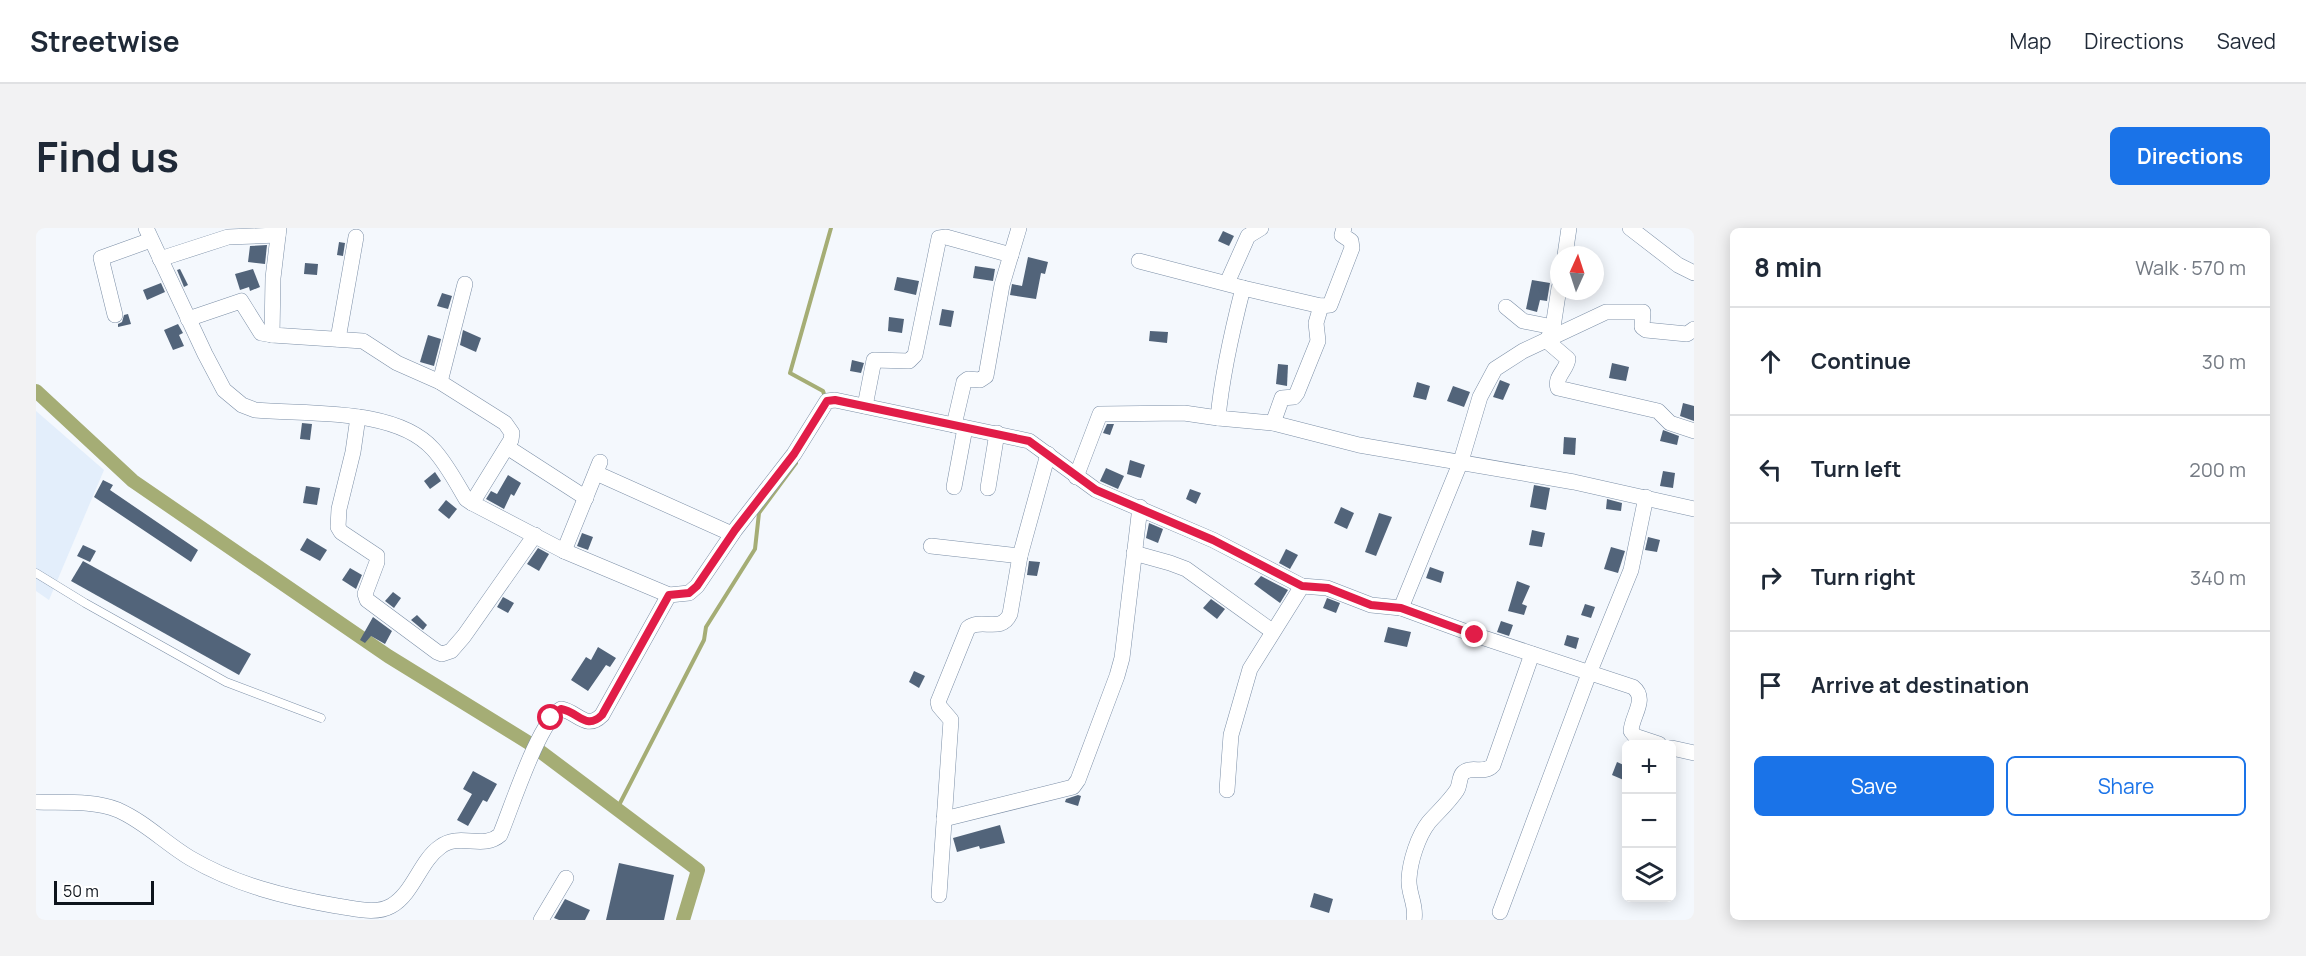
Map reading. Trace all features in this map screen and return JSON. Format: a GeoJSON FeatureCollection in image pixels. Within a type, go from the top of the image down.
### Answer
{"type":"FeatureCollection","features":[{"type":"Feature","properties":{"kind":"street"},"geometry":{"type":"LineString","coordinates":[[954,487],[964,382],[968,379],[980,380],[986,376],[1002,285],[1020,228]]}},
{"type":"Feature","properties":{"kind":"street"},"geometry":{"type":"LineString","coordinates":[[1227,283],[1248,236],[1261,228]]}},
{"type":"Feature","properties":{"kind":"street"},"geometry":{"type":"LineString","coordinates":[[1139,261],[1243,288],[1327,306],[1332,303],[1352,248],[1351,242],[1342,235],[1344,228]]}},
{"type":"Feature","properties":{"kind":"street"},"geometry":{"type":"LineString","coordinates":[[1566,246],[1569,228]]}},
{"type":"Feature","properties":{"kind":"street"},"geometry":{"type":"LineString","coordinates":[[1630,228],[1678,265],[1694,273]]}},
{"type":"Feature","properties":{"kind":"street"},"geometry":{"type":"LineString","coordinates":[[160,259],[238,232],[278,231],[272,301],[272,335]]}},
{"type":"Feature","properties":{"kind":"street"},"geometry":{"type":"LineString","coordinates":[[865,406],[874,360],[909,361],[915,355],[940,233],[945,237],[1011,255]]}},
{"type":"Feature","properties":{"kind":"street"},"geometry":{"type":"LineString","coordinates":[[115,315],[101,258],[149,234],[224,390],[242,405],[255,410],[358,417],[403,428],[432,448],[466,499],[472,503],[564,551],[669,595],[689,593],[697,586],[732,534],[794,454],[827,401],[843,400],[1029,441],[1096,490],[1213,540],[1302,586],[1328,588],[1371,605],[1401,608],[1532,654],[1590,671],[1637,690],[1640,700],[1631,731],[1648,740]]}},
{"type":"Feature","properties":{"kind":"street"},"geometry":{"type":"LineString","coordinates":[[338,339],[356,237]]}},
{"type":"Feature","properties":{"kind":"street"},"geometry":{"type":"LineString","coordinates":[[440,382],[465,284]]}},
{"type":"Feature","properties":{"kind":"street"},"geometry":{"type":"LineString","coordinates":[[1218,418],[1219,397],[1243,288]]}},
{"type":"Feature","properties":{"kind":"street"},"geometry":{"type":"LineString","coordinates":[[1550,334],[1557,300]]}},
{"type":"Feature","properties":{"kind":"street"},"geometry":{"type":"LineString","coordinates":[[188,319],[239,301],[242,302],[261,333],[358,340],[369,344],[397,363],[440,382],[505,423],[510,428],[512,436],[472,503]]}},
{"type":"Feature","properties":{"kind":"street"},"geometry":{"type":"LineString","coordinates":[[1273,423],[1282,398],[1294,397],[1297,393],[1318,341],[1316,323],[1321,306]]}},
{"type":"Feature","properties":{"kind":"street"},"geometry":{"type":"LineString","coordinates":[[1506,307],[1523,321],[1550,334],[1568,359],[1568,363],[1557,380],[1558,388],[1658,411],[1670,423],[1694,431]]}},
{"type":"Feature","properties":{"kind":"street"},"geometry":{"type":"LineString","coordinates":[[1401,608],[1461,461],[1480,398],[1495,369],[1550,334],[1612,311],[1643,312],[1642,327],[1646,330],[1688,334],[1694,329]]}},
{"type":"Feature","properties":{"kind":"street"},"geometry":{"type":"LineString","coordinates":[[1076,477],[1100,414],[1184,413],[1273,423],[1382,449],[1461,461],[1646,497],[1694,509]]}},
{"type":"Feature","properties":{"kind":"street"},"geometry":{"type":"LineString","coordinates":[[358,417],[353,452],[339,509],[338,527],[341,532],[376,556],[377,562],[365,594],[367,600],[437,652],[442,654],[451,651],[464,636],[535,535]]}},
{"type":"Feature","properties":{"kind":"street"},"geometry":{"type":"LineString","coordinates":[[987,488],[997,433]]}},
{"type":"Feature","properties":{"kind":"street"},"geometry":{"type":"LineString","coordinates":[[507,447],[586,498]]}},
{"type":"Feature","properties":{"kind":"street"},"geometry":{"type":"LineString","coordinates":[[939,895],[951,720],[938,702],[968,628],[975,624],[997,625],[1007,621],[1020,556],[1048,454]]}},
{"type":"Feature","properties":{"kind":"street"},"geometry":{"type":"LineString","coordinates":[[564,551],[598,467],[732,534]]}},
{"type":"Feature","properties":{"kind":"street"},"geometry":{"type":"LineString","coordinates":[[1500,912],[1590,671],[1631,570],[1646,497]]}},
{"type":"Feature","properties":{"kind":"street"},"geometry":{"type":"LineString","coordinates":[[944,819],[1076,785],[1122,658],[1140,507]]}},
{"type":"Feature","properties":{"kind":"street"},"geometry":{"type":"LineString","coordinates":[[931,546],[1020,556]]}},
{"type":"Feature","properties":{"kind":"street"},"geometry":{"type":"LineString","coordinates":[[1134,553],[1170,562],[1185,569],[1272,631]]}},
{"type":"Feature","properties":{"kind":"street"},"geometry":{"type":"LineString","coordinates":[[1227,790],[1231,735],[1250,669],[1302,586]]}},
{"type":"Feature","properties":{"kind":"street"},"geometry":{"type":"LineString","coordinates":[[36,802],[92,805],[116,809],[138,820],[189,857],[259,890],[368,911],[390,907],[399,900],[439,847],[458,840],[486,842],[500,835],[536,747],[551,718],[561,709],[590,722],[596,721],[602,715],[669,595]]}},
{"type":"Feature","properties":{"kind":"street"},"geometry":{"type":"LineString","coordinates":[[1413,920],[1415,909],[1409,890],[1409,875],[1420,837],[1457,789],[1464,772],[1488,770],[1493,765],[1532,654]]}},
{"type":"Feature","properties":{"kind":"street"},"geometry":{"type":"LineString","coordinates":[[1676,749],[1694,753]]}},
{"type":"Feature","properties":{"kind":"street"},"geometry":{"type":"LineString","coordinates":[[541,920],[566,878]]}},
{"type":"Feature","properties":{"kind":"lane"},"geometry":{"type":"LineString","coordinates":[[36,573],[226,682],[321,718]]}},
{"type":"Feature","properties":{"kind":"shaded area"},"geometry":{"type":"Polygon","coordinates":[[[36,411],[104,470],[49,600],[36,591],[36,411]]]}},
{"type":"Feature","properties":{"kind":"building"},"geometry":{"type":"Polygon","coordinates":[[[1223,231],[1234,236],[1229,246],[1218,241],[1223,231]]]}},
{"type":"Feature","properties":{"kind":"building"},"geometry":{"type":"Polygon","coordinates":[[[339,242],[345,243],[343,256],[337,255],[339,242]]]}},
{"type":"Feature","properties":{"kind":"building"},"geometry":{"type":"Polygon","coordinates":[[[267,245],[265,264],[248,262],[250,246],[267,245]]]}},
{"type":"Feature","properties":{"kind":"building"},"geometry":{"type":"Polygon","coordinates":[[[1028,257],[1048,262],[1045,274],[1041,273],[1036,299],[1010,295],[1012,284],[1022,286],[1028,257]]]}},
{"type":"Feature","properties":{"kind":"building"},"geometry":{"type":"Polygon","coordinates":[[[305,263],[318,264],[317,275],[304,274],[305,263]]]}},
{"type":"Feature","properties":{"kind":"building"},"geometry":{"type":"Polygon","coordinates":[[[975,266],[995,269],[993,281],[973,278],[975,266]]]}},
{"type":"Feature","properties":{"kind":"building"},"geometry":{"type":"Polygon","coordinates":[[[180,269],[188,285],[184,287],[177,270],[180,269]]]}},
{"type":"Feature","properties":{"kind":"building"},"geometry":{"type":"Polygon","coordinates":[[[253,269],[260,287],[250,291],[249,287],[240,290],[235,274],[253,269]]]}},
{"type":"Feature","properties":{"kind":"building"},"geometry":{"type":"Polygon","coordinates":[[[897,277],[919,281],[916,295],[894,290],[897,277]]]}},
{"type":"Feature","properties":{"kind":"building"},"geometry":{"type":"Polygon","coordinates":[[[1532,280],[1550,283],[1547,301],[1540,300],[1537,312],[1526,309],[1532,280]]]}},
{"type":"Feature","properties":{"kind":"building"},"geometry":{"type":"Polygon","coordinates":[[[161,283],[165,292],[147,300],[143,290],[161,283]]]}},
{"type":"Feature","properties":{"kind":"building"},"geometry":{"type":"Polygon","coordinates":[[[442,293],[452,296],[448,309],[437,306],[442,293]]]}},
{"type":"Feature","properties":{"kind":"building"},"geometry":{"type":"Polygon","coordinates":[[[942,309],[954,311],[951,327],[939,325],[942,309]]]}},
{"type":"Feature","properties":{"kind":"building"},"geometry":{"type":"Polygon","coordinates":[[[128,314],[131,324],[118,327],[124,315],[128,314]]]}},
{"type":"Feature","properties":{"kind":"building"},"geometry":{"type":"Polygon","coordinates":[[[889,317],[904,319],[902,333],[888,331],[889,317]]]}},
{"type":"Feature","properties":{"kind":"building"},"geometry":{"type":"Polygon","coordinates":[[[178,324],[183,333],[179,335],[184,346],[173,350],[164,330],[178,324]]]}},
{"type":"Feature","properties":{"kind":"building"},"geometry":{"type":"Polygon","coordinates":[[[463,330],[481,338],[476,352],[460,345],[463,330]]]}},
{"type":"Feature","properties":{"kind":"building"},"geometry":{"type":"Polygon","coordinates":[[[1150,331],[1168,332],[1167,343],[1149,341],[1150,331]]]}},
{"type":"Feature","properties":{"kind":"building"},"geometry":{"type":"Polygon","coordinates":[[[428,335],[441,339],[434,366],[420,362],[428,335]]]}},
{"type":"Feature","properties":{"kind":"building"},"geometry":{"type":"Polygon","coordinates":[[[852,360],[864,363],[861,373],[850,371],[852,360]]]}},
{"type":"Feature","properties":{"kind":"building"},"geometry":{"type":"Polygon","coordinates":[[[1612,363],[1629,367],[1626,381],[1609,378],[1612,363]]]}},
{"type":"Feature","properties":{"kind":"building"},"geometry":{"type":"Polygon","coordinates":[[[1278,364],[1288,365],[1287,386],[1276,384],[1278,364]]]}},
{"type":"Feature","properties":{"kind":"building"},"geometry":{"type":"Polygon","coordinates":[[[1500,380],[1510,384],[1503,400],[1493,397],[1500,380]]]}},
{"type":"Feature","properties":{"kind":"building"},"geometry":{"type":"Polygon","coordinates":[[[1417,382],[1430,386],[1426,400],[1413,397],[1417,382]]]}},
{"type":"Feature","properties":{"kind":"building"},"geometry":{"type":"Polygon","coordinates":[[[1453,386],[1470,392],[1464,407],[1447,401],[1453,386]]]}},
{"type":"Feature","properties":{"kind":"building"},"geometry":{"type":"Polygon","coordinates":[[[1683,403],[1694,406],[1694,421],[1680,416],[1683,403]]]}},
{"type":"Feature","properties":{"kind":"building"},"geometry":{"type":"Polygon","coordinates":[[[302,423],[312,424],[310,440],[300,439],[302,423]]]}},
{"type":"Feature","properties":{"kind":"building"},"geometry":{"type":"Polygon","coordinates":[[[1107,424],[1114,424],[1110,435],[1103,433],[1107,424]]]}},
{"type":"Feature","properties":{"kind":"building"},"geometry":{"type":"Polygon","coordinates":[[[1663,430],[1679,436],[1677,445],[1660,441],[1663,430]]]}},
{"type":"Feature","properties":{"kind":"building"},"geometry":{"type":"Polygon","coordinates":[[[1564,437],[1576,438],[1575,455],[1563,454],[1564,437]]]}},
{"type":"Feature","properties":{"kind":"building"},"geometry":{"type":"Polygon","coordinates":[[[1130,460],[1145,465],[1141,478],[1127,474],[1130,460]]]}},
{"type":"Feature","properties":{"kind":"building"},"geometry":{"type":"Polygon","coordinates":[[[1106,468],[1124,476],[1118,489],[1100,481],[1106,468]]]}},
{"type":"Feature","properties":{"kind":"building"},"geometry":{"type":"Polygon","coordinates":[[[1663,471],[1675,473],[1673,488],[1660,486],[1663,471]]]}},
{"type":"Feature","properties":{"kind":"building"},"geometry":{"type":"Polygon","coordinates":[[[435,472],[441,481],[430,489],[424,481],[435,472]]]}},
{"type":"Feature","properties":{"kind":"building"},"geometry":{"type":"Polygon","coordinates":[[[508,475],[521,483],[514,496],[511,494],[504,509],[486,499],[491,491],[497,494],[508,475]]]}},
{"type":"Feature","properties":{"kind":"building"},"geometry":{"type":"Polygon","coordinates":[[[103,480],[113,485],[110,490],[198,550],[191,562],[94,497],[103,480]]]}},
{"type":"Feature","properties":{"kind":"building"},"geometry":{"type":"Polygon","coordinates":[[[1534,485],[1550,488],[1546,510],[1530,507],[1534,485]]]}},
{"type":"Feature","properties":{"kind":"building"},"geometry":{"type":"Polygon","coordinates":[[[306,486],[320,488],[317,505],[303,503],[306,486]]]}},
{"type":"Feature","properties":{"kind":"building"},"geometry":{"type":"Polygon","coordinates":[[[1190,489],[1201,493],[1196,504],[1186,499],[1190,489]]]}},
{"type":"Feature","properties":{"kind":"building"},"geometry":{"type":"Polygon","coordinates":[[[1607,499],[1622,503],[1621,511],[1606,509],[1607,499]]]}},
{"type":"Feature","properties":{"kind":"building"},"geometry":{"type":"Polygon","coordinates":[[[446,500],[457,509],[449,519],[438,510],[446,500]]]}},
{"type":"Feature","properties":{"kind":"building"},"geometry":{"type":"Polygon","coordinates":[[[1341,507],[1354,513],[1347,529],[1334,523],[1341,507]]]}},
{"type":"Feature","properties":{"kind":"building"},"geometry":{"type":"Polygon","coordinates":[[[1379,513],[1392,517],[1376,556],[1365,552],[1379,513]]]}},
{"type":"Feature","properties":{"kind":"building"},"geometry":{"type":"Polygon","coordinates":[[[1149,523],[1163,529],[1158,543],[1146,538],[1149,523]]]}},
{"type":"Feature","properties":{"kind":"building"},"geometry":{"type":"Polygon","coordinates":[[[1532,530],[1545,533],[1542,547],[1529,545],[1532,530]]]}},
{"type":"Feature","properties":{"kind":"building"},"geometry":{"type":"Polygon","coordinates":[[[582,533],[593,537],[588,550],[577,546],[582,533]]]}},
{"type":"Feature","properties":{"kind":"building"},"geometry":{"type":"Polygon","coordinates":[[[1648,537],[1660,540],[1657,552],[1645,550],[1648,537]]]}},
{"type":"Feature","properties":{"kind":"building"},"geometry":{"type":"Polygon","coordinates":[[[307,538],[327,550],[320,561],[300,550],[307,538]]]}},
{"type":"Feature","properties":{"kind":"building"},"geometry":{"type":"Polygon","coordinates":[[[83,545],[96,551],[90,562],[77,556],[83,545]]]}},
{"type":"Feature","properties":{"kind":"building"},"geometry":{"type":"Polygon","coordinates":[[[1611,547],[1625,551],[1618,573],[1604,569],[1611,547]]]}},
{"type":"Feature","properties":{"kind":"building"},"geometry":{"type":"Polygon","coordinates":[[[538,548],[549,554],[539,571],[527,564],[538,548]]]}},
{"type":"Feature","properties":{"kind":"building"},"geometry":{"type":"Polygon","coordinates":[[[1286,549],[1298,555],[1290,569],[1279,563],[1286,549]]]}},
{"type":"Feature","properties":{"kind":"building"},"geometry":{"type":"Polygon","coordinates":[[[83,561],[251,654],[239,675],[71,581],[83,561]]]}},
{"type":"Feature","properties":{"kind":"building"},"geometry":{"type":"Polygon","coordinates":[[[1029,561],[1040,562],[1037,576],[1027,575],[1029,561]]]}},
{"type":"Feature","properties":{"kind":"building"},"geometry":{"type":"Polygon","coordinates":[[[1430,567],[1444,572],[1441,583],[1426,578],[1430,567]]]}},
{"type":"Feature","properties":{"kind":"building"},"geometry":{"type":"Polygon","coordinates":[[[350,568],[362,575],[356,589],[342,580],[350,568]]]}},
{"type":"Feature","properties":{"kind":"building"},"geometry":{"type":"Polygon","coordinates":[[[1261,576],[1288,590],[1280,603],[1254,584],[1261,576]]]}},
{"type":"Feature","properties":{"kind":"building"},"geometry":{"type":"Polygon","coordinates":[[[1517,581],[1530,586],[1522,604],[1527,606],[1524,615],[1508,611],[1517,581]]]}},
{"type":"Feature","properties":{"kind":"building"},"geometry":{"type":"Polygon","coordinates":[[[393,592],[401,598],[394,608],[385,601],[393,592]]]}},
{"type":"Feature","properties":{"kind":"building"},"geometry":{"type":"Polygon","coordinates":[[[503,597],[514,603],[508,613],[497,607],[503,597]]]}},
{"type":"Feature","properties":{"kind":"building"},"geometry":{"type":"Polygon","coordinates":[[[1327,598],[1340,603],[1336,613],[1323,608],[1327,598]]]}},
{"type":"Feature","properties":{"kind":"building"},"geometry":{"type":"Polygon","coordinates":[[[1211,599],[1225,609],[1217,619],[1203,608],[1211,599]]]}},
{"type":"Feature","properties":{"kind":"building"},"geometry":{"type":"Polygon","coordinates":[[[1585,604],[1595,607],[1591,618],[1581,615],[1585,604]]]}},
{"type":"Feature","properties":{"kind":"building"},"geometry":{"type":"Polygon","coordinates":[[[417,615],[427,625],[423,630],[411,620],[417,615]]]}},
{"type":"Feature","properties":{"kind":"building"},"geometry":{"type":"Polygon","coordinates":[[[373,617],[392,631],[385,644],[371,636],[365,643],[360,640],[373,617]]]}},
{"type":"Feature","properties":{"kind":"building"},"geometry":{"type":"Polygon","coordinates":[[[1501,621],[1513,625],[1509,636],[1497,632],[1501,621]]]}},
{"type":"Feature","properties":{"kind":"building"},"geometry":{"type":"Polygon","coordinates":[[[1388,627],[1411,632],[1407,647],[1384,642],[1388,627]]]}},
{"type":"Feature","properties":{"kind":"building"},"geometry":{"type":"Polygon","coordinates":[[[1567,635],[1579,638],[1576,649],[1564,645],[1567,635]]]}},
{"type":"Feature","properties":{"kind":"building"},"geometry":{"type":"Polygon","coordinates":[[[598,647],[616,658],[610,667],[606,665],[588,691],[571,680],[586,657],[591,660],[598,647]]]}},
{"type":"Feature","properties":{"kind":"building"},"geometry":{"type":"Polygon","coordinates":[[[914,671],[925,676],[919,688],[909,682],[914,671]]]}},
{"type":"Feature","properties":{"kind":"building"},"geometry":{"type":"Polygon","coordinates":[[[1617,762],[1622,764],[1622,779],[1612,775],[1617,762]]]}},
{"type":"Feature","properties":{"kind":"building"},"geometry":{"type":"Polygon","coordinates":[[[473,771],[497,784],[487,802],[483,800],[468,826],[457,820],[472,794],[463,789],[473,771]]]}},
{"type":"Feature","properties":{"kind":"building"},"geometry":{"type":"Polygon","coordinates":[[[1081,796],[1078,806],[1065,802],[1066,799],[1081,796]]]}},
{"type":"Feature","properties":{"kind":"building"},"geometry":{"type":"Polygon","coordinates":[[[1000,825],[1005,843],[980,849],[979,846],[957,852],[953,838],[1000,825]]]}},
{"type":"Feature","properties":{"kind":"building"},"geometry":{"type":"Polygon","coordinates":[[[619,863],[674,875],[664,920],[606,920],[619,863]]]}},
{"type":"Feature","properties":{"kind":"building"},"geometry":{"type":"Polygon","coordinates":[[[1314,893],[1333,899],[1329,913],[1310,907],[1314,893]]]}},
{"type":"Feature","properties":{"kind":"building"},"geometry":{"type":"Polygon","coordinates":[[[565,899],[590,910],[585,920],[554,918],[565,899]]]}},
{"type":"Feature","properties":{"kind":"waterway"},"geometry":{"type":"LineString","coordinates":[[825,397],[823,391],[790,373],[831,228]]}},
{"type":"Feature","properties":{"kind":"waterway"},"geometry":{"type":"LineString","coordinates":[[36,391],[133,481],[388,656],[529,743],[698,870],[683,920]]}},
{"type":"Feature","properties":{"kind":"waterway"},"geometry":{"type":"LineString","coordinates":[[617,809],[704,640],[706,627],[755,549],[759,513],[796,463]]}},
{"type":"Feature","properties":{"kind":"route"},"geometry":{"type":"LineString","coordinates":[[551,718],[561,709],[590,722],[596,721],[602,715],[669,595],[689,593],[697,586],[735,530],[794,454],[827,401],[835,400],[1029,441],[1096,490],[1213,540],[1302,586],[1328,588],[1371,605],[1401,608],[1475,635]]}}]}
